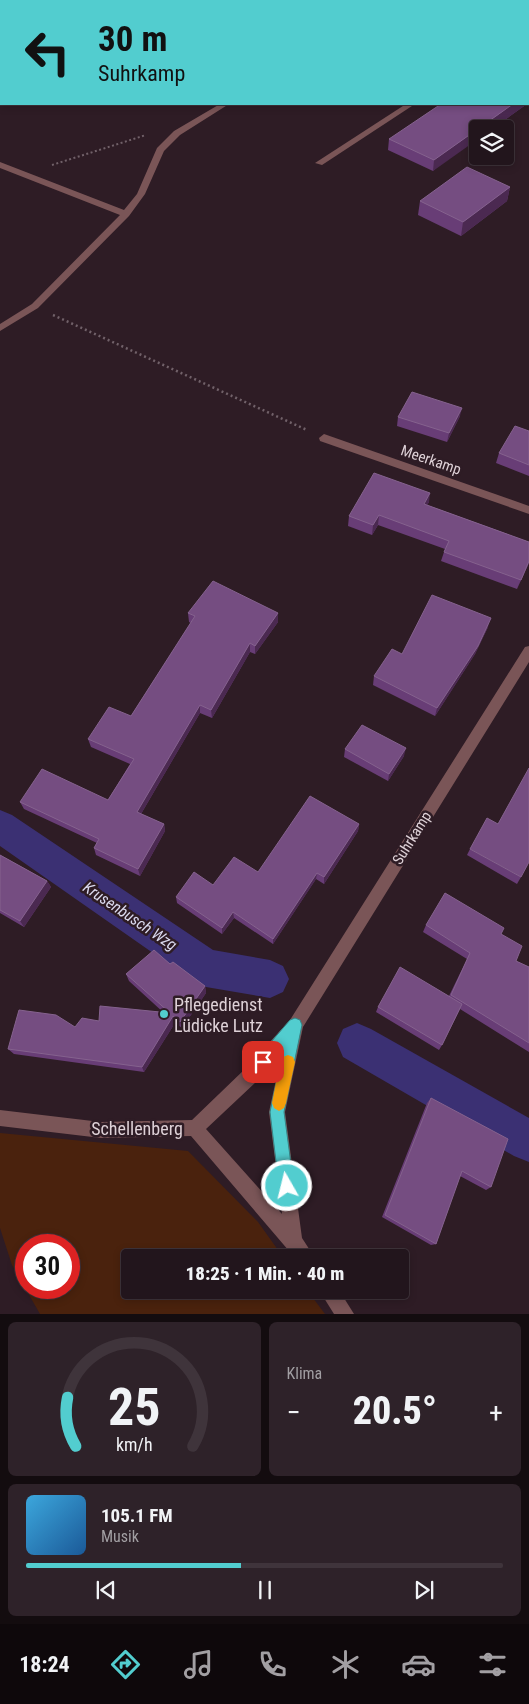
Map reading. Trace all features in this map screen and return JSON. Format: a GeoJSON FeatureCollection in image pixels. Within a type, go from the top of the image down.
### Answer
{"type":"FeatureCollection","features":[{"type":"Feature","properties":{"kind":"street"},"geometry":{"type":"LineString","coordinates":[[0,328],[35,306],[126,214],[141,194],[160,150],[177,133],[223,105]]}},
{"type":"Feature","properties":{"kind":"street"},"geometry":{"type":"LineString","coordinates":[[319,164],[409,105]]}},
{"type":"Feature","properties":{"kind":"street"},"geometry":{"type":"LineString","coordinates":[[0,165],[126,214]]}},
{"type":"Feature","properties":{"kind":"street","name":"Meerkamp"},"geometry":{"type":"LineString","coordinates":[[324,438],[529,510]]}},
{"type":"Feature","properties":{"kind":"street","name":"Suhrkamp"},"geometry":{"type":"LineString","coordinates":[[195,1128],[252,1074],[295,1025],[529,651]]}},
{"type":"Feature","properties":{"kind":"street","name":"Suhrkamp"},"geometry":{"type":"LineString","coordinates":[[294,1241],[277,1112],[295,1025]]}},
{"type":"Feature","properties":{"kind":"street","name":"Schellenberg"},"geometry":{"type":"LineString","coordinates":[[0,1118],[101,1130],[195,1128],[300,1249]]}},
{"type":"Feature","properties":{"kind":"street"},"geometry":{"type":"LineString","coordinates":[[334,1299],[345,1314]]}},
{"type":"Feature","properties":{"kind":"path"},"geometry":{"type":"LineString","coordinates":[[23,174],[147,135]]}},
{"type":"Feature","properties":{"kind":"path"},"geometry":{"type":"LineString","coordinates":[[35,306],[324,438]]}},
{"type":"Feature","properties":{"kind":"shaded area"},"geometry":{"type":"Polygon","coordinates":[[[0,1133],[188,1151],[258,1222],[277,1249],[121,1249],[121,1299],[314,1299],[325,1314],[40,1314],[31,1299],[80,1299],[80,1234],[15,1234],[15,1270],[0,1228],[0,1133]]]}},
{"type":"Feature","properties":{"kind":"building"},"geometry":{"type":"Polygon","coordinates":[[[440,105],[512,105],[490,120],[469,120],[469,135],[434,160],[389,139],[440,105]]]}},
{"type":"Feature","properties":{"kind":"building"},"geometry":{"type":"Polygon","coordinates":[[[467,167],[510,187],[463,222],[420,201],[467,167]]]}},
{"type":"Feature","properties":{"kind":"building"},"geometry":{"type":"Polygon","coordinates":[[[412,392],[462,408],[449,433],[398,417],[412,392]]]}},
{"type":"Feature","properties":{"kind":"building"},"geometry":{"type":"Polygon","coordinates":[[[515,426],[529,431],[529,465],[499,453],[515,426]]]}},
{"type":"Feature","properties":{"kind":"building"},"geometry":{"type":"Polygon","coordinates":[[[374,473],[430,493],[424,504],[529,542],[529,561],[521,580],[444,552],[449,541],[379,515],[373,525],[349,516],[374,473]]]}},
{"type":"Feature","properties":{"kind":"building"},"geometry":{"type":"Polygon","coordinates":[[[213,581],[278,613],[255,646],[250,643],[211,710],[200,705],[137,812],[164,824],[138,869],[94,848],[99,839],[20,802],[42,769],[108,800],[134,759],[88,739],[109,707],[131,716],[195,616],[188,613],[213,581]]]}},
{"type":"Feature","properties":{"kind":"building"},"geometry":{"type":"Polygon","coordinates":[[[432,595],[491,618],[478,646],[437,708],[374,676],[392,649],[402,654],[432,595]]]}},
{"type":"Feature","properties":{"kind":"building"},"geometry":{"type":"Polygon","coordinates":[[[362,725],[406,748],[389,774],[345,749],[362,725]]]}},
{"type":"Feature","properties":{"kind":"building"},"geometry":{"type":"Polygon","coordinates":[[[529,768],[529,862],[521,877],[470,849],[487,818],[498,824],[529,768]]]}},
{"type":"Feature","properties":{"kind":"building"},"geometry":{"type":"Polygon","coordinates":[[[310,796],[359,824],[324,877],[317,873],[273,939],[233,912],[222,928],[176,897],[194,872],[213,885],[234,857],[258,872],[310,796]]]}},
{"type":"Feature","properties":{"kind":"building"},"geometry":{"type":"Polygon","coordinates":[[[0,855],[47,881],[20,921],[0,910],[0,855]]]}},
{"type":"Feature","properties":{"kind":"building"},"geometry":{"type":"Polygon","coordinates":[[[445,893],[504,928],[501,934],[522,946],[516,961],[529,967],[529,1043],[451,995],[470,953],[426,925],[445,893]]]}},
{"type":"Feature","properties":{"kind":"building","name":"Pflegedienst Lüdicke Lutz"},"geometry":{"type":"Polygon","coordinates":[[[154,950],[170,964],[173,962],[205,986],[180,1022],[173,1016],[142,1067],[8,1049],[19,1010],[56,1015],[75,1027],[82,1018],[99,1021],[100,1006],[170,1013],[126,974],[154,950]]]}},
{"type":"Feature","properties":{"kind":"building"},"geometry":{"type":"Polygon","coordinates":[[[400,967],[462,1004],[442,1045],[378,1007],[400,967]]]}},
{"type":"Feature","properties":{"kind":"building"},"geometry":{"type":"Polygon","coordinates":[[[431,1098],[508,1139],[491,1187],[462,1171],[436,1244],[385,1215],[431,1098]]]}},
{"type":"Feature","properties":{"kind":"waterway","name":"Krusenbusch Wzg"},"geometry":{"type":"LineString","coordinates":[[0,826],[206,968],[270,979]]}},
{"type":"Feature","properties":{"kind":"waterway","name":"Krusenbusch Wzg"},"geometry":{"type":"LineString","coordinates":[[357,1043],[529,1141]]}},
{"type":"Feature","properties":{"kind":"slow traffic"},"geometry":{"type":"LineString","coordinates":[[279,1103],[288,1062]]}},
{"type":"Feature","properties":{"kind":"place","name":"Pflegedienst Lüdicke Lutz"},"geometry":{"type":"Point","coordinates":[164,1014]}},
{"type":"Feature","properties":{"kind":"route"},"geometry":{"type":"LineString","coordinates":[[263,1062],[295,1025],[277,1112],[287,1186]]}}]}
